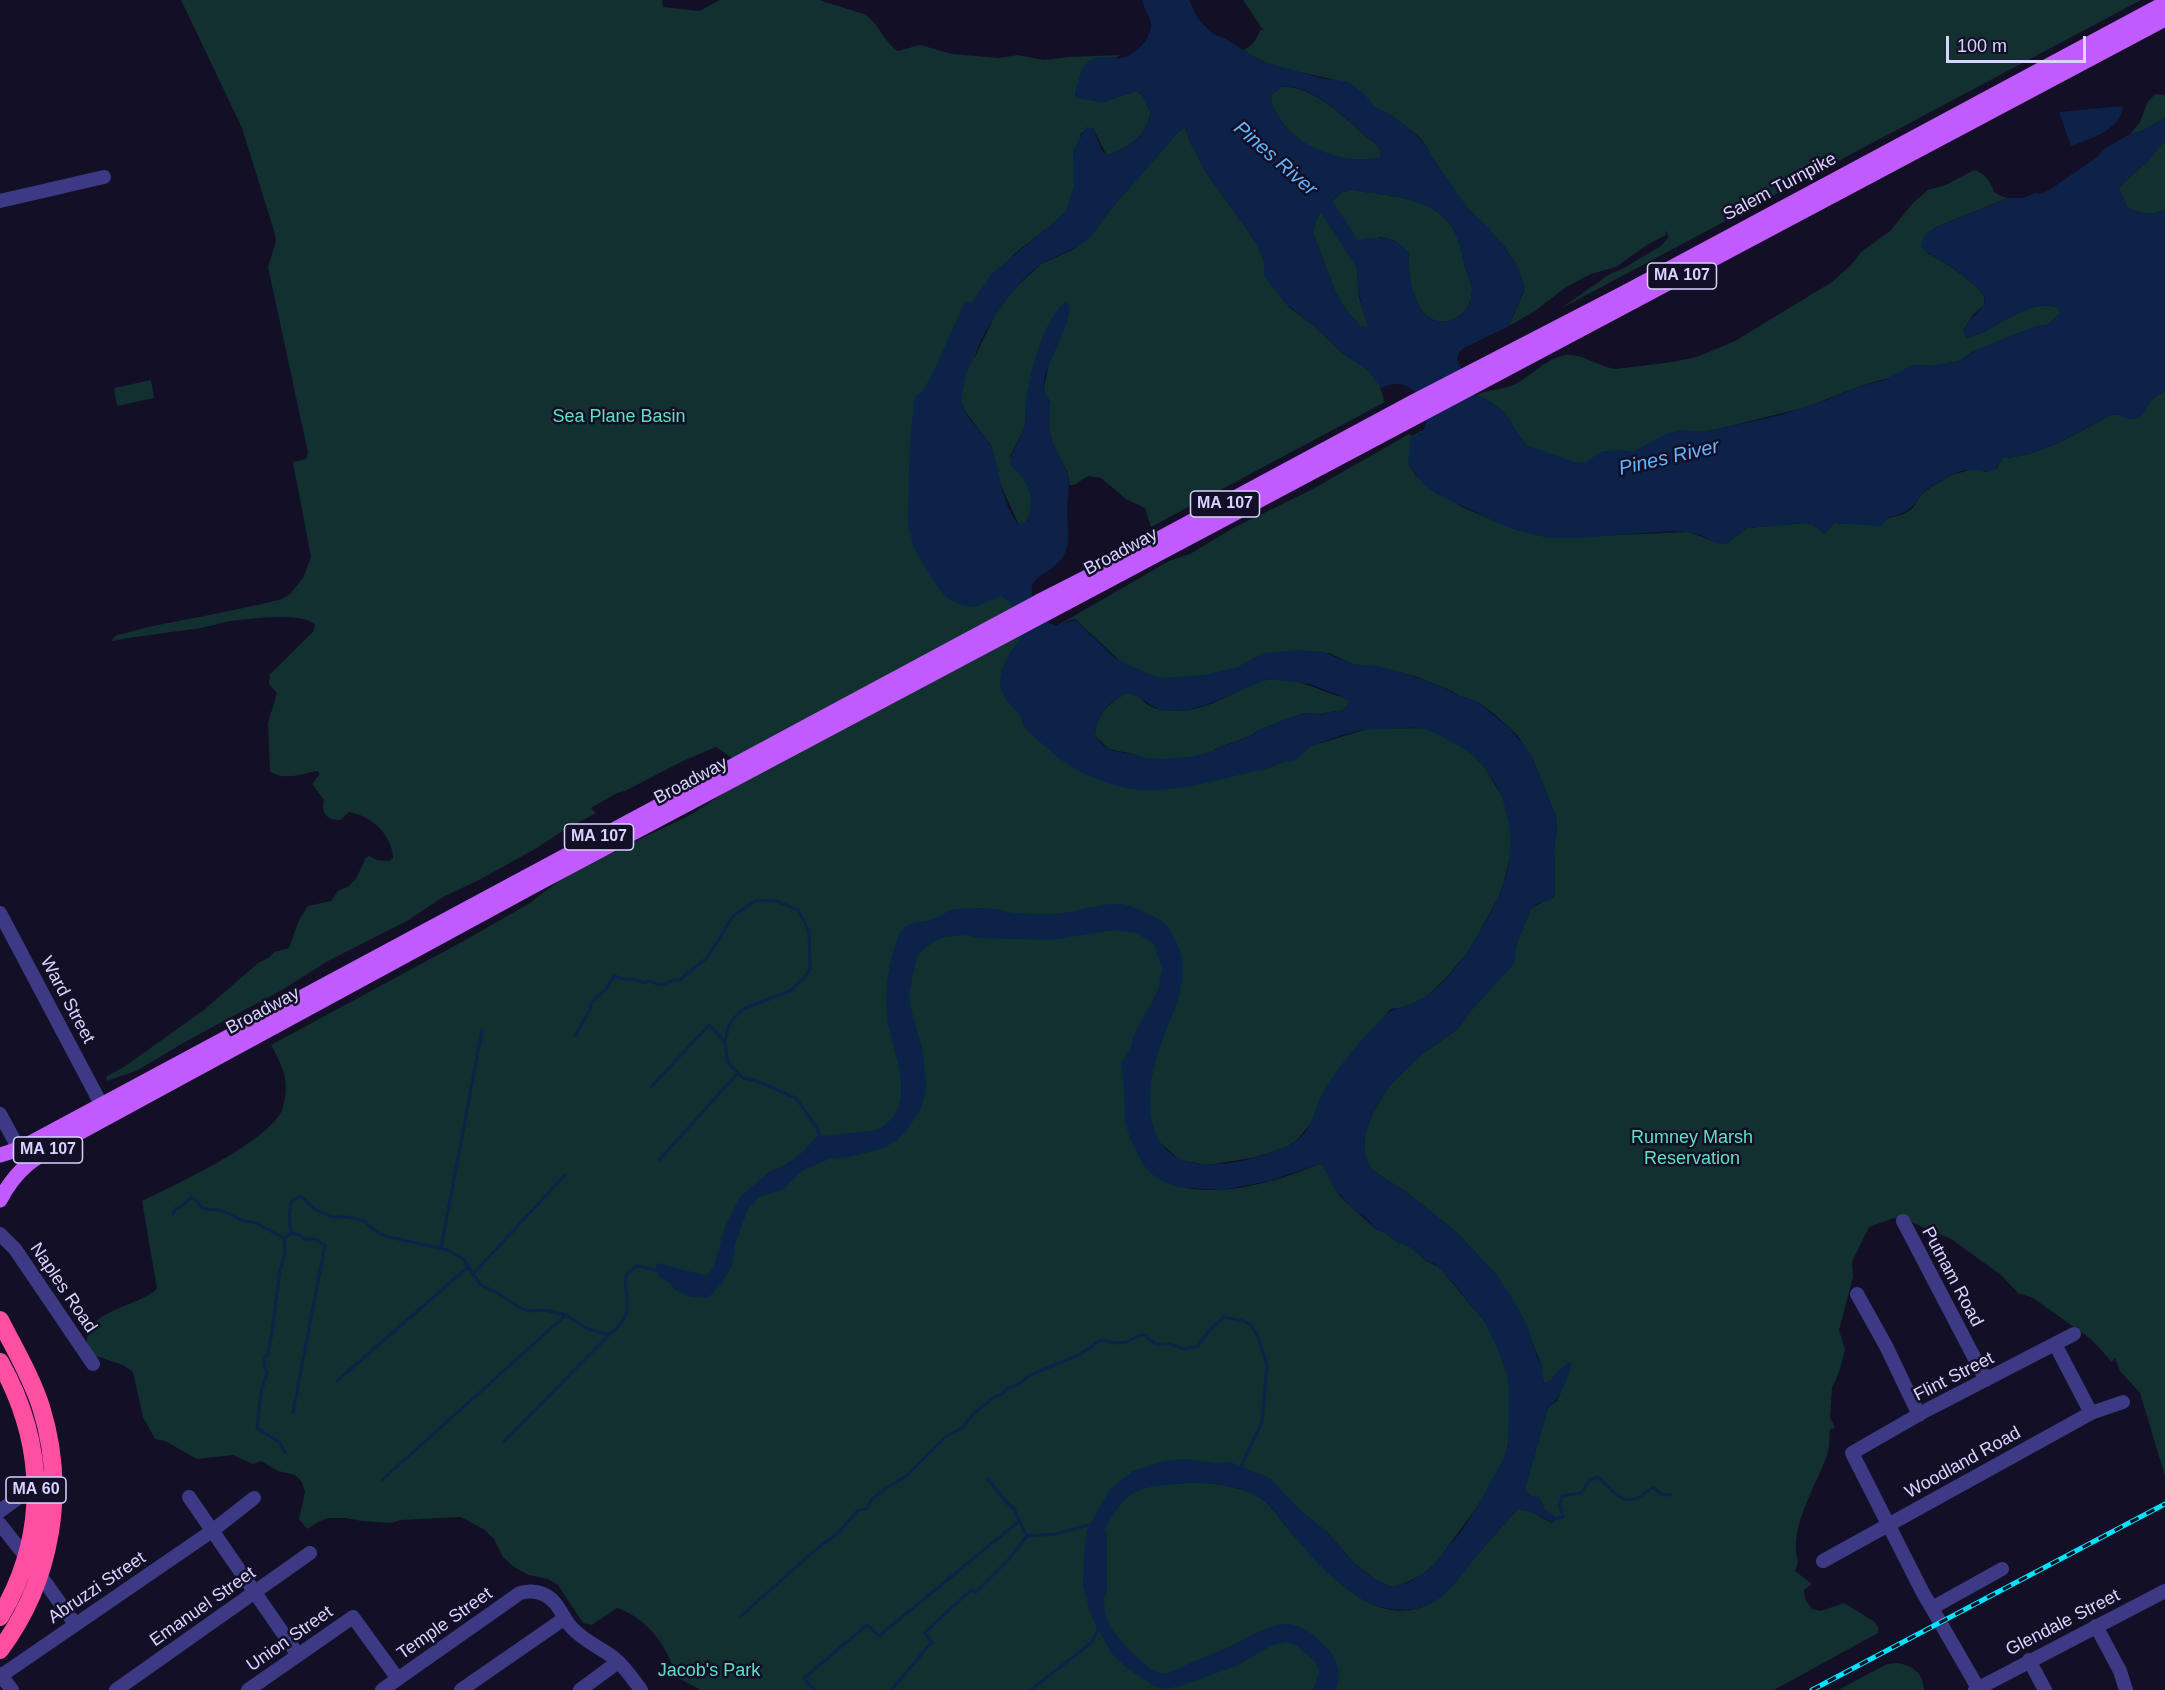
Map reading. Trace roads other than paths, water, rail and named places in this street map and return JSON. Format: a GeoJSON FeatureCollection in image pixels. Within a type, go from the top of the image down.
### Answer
{"type":"FeatureCollection","features":[{"type":"Feature","properties":{"kind":"highway","name":"MA 60"},"geometry":{"type":"LineString","coordinates":[[0,1320],[34,1389],[51,1446],[54,1481],[54,1507],[49,1542],[40,1575],[23,1614],[0,1650]]}},
{"type":"Feature","properties":{"kind":"highway","name":"MA 60"},"geometry":{"type":"LineString","coordinates":[[0,1362],[19,1401],[27,1425],[34,1458],[36,1491],[33,1524],[26,1557],[15,1588],[0,1617]]}},
{"type":"Feature","properties":{"kind":"main road","name":"Salem Turnpike"},"geometry":{"type":"LineString","coordinates":[[1472,379],[1647,281],[2165,3]]}},
{"type":"Feature","properties":{"kind":"main road","name":"Salem Turnpike"},"geometry":{"type":"LineString","coordinates":[[1414,409],[2165,19]]}},
{"type":"Feature","properties":{"kind":"main road","name":"Broadway"},"geometry":{"type":"LineString","coordinates":[[0,1200],[23,1167],[64,1141],[1041,608],[1100,572],[1414,409]]}},
{"type":"Feature","properties":{"kind":"main road","name":"Broadway"},"geometry":{"type":"LineString","coordinates":[[0,1155],[20,1149],[101,1104],[1015,622]]}},
{"type":"Feature","properties":{"kind":"street"},"geometry":{"type":"LineString","coordinates":[[0,201],[104,177]]}},
{"type":"Feature","properties":{"kind":"street","name":"Ward Street"},"geometry":{"type":"LineString","coordinates":[[0,913],[101,1104]]}},
{"type":"Feature","properties":{"kind":"street"},"geometry":{"type":"LineString","coordinates":[[0,1114],[20,1149]]}},
{"type":"Feature","properties":{"kind":"street","name":"Putnam Road"},"geometry":{"type":"LineString","coordinates":[[1903,1221],[1986,1380]]}},
{"type":"Feature","properties":{"kind":"street","name":"Naples Road"},"geometry":{"type":"LineString","coordinates":[[0,1234],[15,1249],[93,1364]]}},
{"type":"Feature","properties":{"kind":"street"},"geometry":{"type":"LineString","coordinates":[[1857,1294],[1886,1346],[1919,1415]]}},
{"type":"Feature","properties":{"kind":"street","name":"Flint Street"},"geometry":{"type":"LineString","coordinates":[[1887,1526],[1852,1454],[1919,1415],[2074,1334]]}},
{"type":"Feature","properties":{"kind":"street"},"geometry":{"type":"LineString","coordinates":[[2055,1344],[2091,1413]]}},
{"type":"Feature","properties":{"kind":"street","name":"Woodland Road"},"geometry":{"type":"LineString","coordinates":[[1823,1561],[2091,1413],[2123,1402]]}},
{"type":"Feature","properties":{"kind":"street"},"geometry":{"type":"LineString","coordinates":[[0,1511],[25,1493],[36,1491]]}},
{"type":"Feature","properties":{"kind":"street"},"geometry":{"type":"LineString","coordinates":[[189,1497],[298,1655]]}},
{"type":"Feature","properties":{"kind":"street","name":"Abruzzi Street"},"geometry":{"type":"LineString","coordinates":[[1,1675],[212,1531],[254,1498]]}},
{"type":"Feature","properties":{"kind":"street"},"geometry":{"type":"LineString","coordinates":[[0,1524],[26,1557]]}},
{"type":"Feature","properties":{"kind":"street"},"geometry":{"type":"LineString","coordinates":[[1887,1526],[1977,1689]]}},
{"type":"Feature","properties":{"kind":"street","name":"Emanuel Street"},"geometry":{"type":"LineString","coordinates":[[116,1690],[310,1553]]}},
{"type":"Feature","properties":{"kind":"street"},"geometry":{"type":"LineString","coordinates":[[1932,1608],[2002,1569]]}},
{"type":"Feature","properties":{"kind":"street"},"geometry":{"type":"LineString","coordinates":[[40,1575],[75,1624]]}},
{"type":"Feature","properties":{"kind":"street","name":"Temple Street"},"geometry":{"type":"LineString","coordinates":[[382,1690],[520,1593],[531,1591],[544,1594],[560,1606],[565,1618]]}},
{"type":"Feature","properties":{"kind":"street","name":"Glendale Street"},"geometry":{"type":"LineString","coordinates":[[1977,1689],[2029,1660],[2164,1593]]}},
{"type":"Feature","properties":{"kind":"street","name":"Union Street"},"geometry":{"type":"LineString","coordinates":[[248,1690],[353,1617],[398,1679]]}},
{"type":"Feature","properties":{"kind":"street"},"geometry":{"type":"LineString","coordinates":[[461,1690],[565,1618],[572,1628],[586,1640],[618,1662],[641,1690]]}},
{"type":"Feature","properties":{"kind":"street"},"geometry":{"type":"LineString","coordinates":[[2096,1626],[2120,1671],[2126,1690]]}},
{"type":"Feature","properties":{"kind":"street"},"geometry":{"type":"LineString","coordinates":[[2029,1660],[2045,1690]]}},
{"type":"Feature","properties":{"kind":"street"},"geometry":{"type":"LineString","coordinates":[[580,1690],[618,1662]]}},
{"type":"Feature","properties":{"kind":"street"},"geometry":{"type":"LineString","coordinates":[[1,1675],[12,1690]]}},
{"type":"Feature","properties":{"kind":"water"},"geometry":{"type":"Polygon","coordinates":[[[1142,0],[1189,0],[1198,19],[1213,34],[1224,38],[1259,60],[1320,78],[1349,82],[1376,108],[1390,114],[1411,130],[1429,149],[1431,156],[1469,210],[1504,246],[1518,268],[1525,287],[1509,326],[1462,349],[1457,360],[1476,395],[1505,413],[1531,450],[1559,468],[1571,469],[1605,451],[1633,452],[1668,433],[1685,430],[1703,432],[1777,416],[1824,401],[1860,386],[1882,381],[1913,365],[1932,366],[1959,361],[1976,350],[2034,327],[2047,325],[2061,312],[2059,308],[2035,307],[1967,338],[1963,333],[1984,305],[1985,298],[1965,277],[1921,246],[1925,234],[1936,227],[2008,198],[2024,198],[2035,193],[2041,194],[2096,158],[2104,149],[2165,118],[2165,140],[2148,161],[2119,189],[2127,207],[2141,213],[2151,214],[2165,210],[2165,391],[2150,402],[2138,418],[2111,415],[2046,448],[2003,458],[1992,471],[1966,470],[1954,474],[1935,484],[1922,494],[1908,510],[1889,517],[1881,526],[1834,523],[1825,534],[1812,524],[1804,523],[1747,528],[1726,544],[1716,543],[1703,536],[1687,532],[1670,531],[1550,538],[1503,525],[1437,494],[1424,485],[1408,464],[1411,436],[1422,432],[1426,424],[1423,403],[1407,386],[1395,384],[1381,388],[1368,370],[1343,354],[1313,325],[1285,303],[1264,276],[1264,262],[1256,242],[1205,171],[1185,127],[1178,132],[1110,210],[1091,236],[1073,249],[1040,265],[1027,276],[1000,308],[977,348],[963,387],[963,409],[992,449],[1008,508],[1019,525],[1027,521],[1031,497],[1026,484],[1011,466],[1013,450],[1025,425],[1029,382],[1037,352],[1049,323],[1057,311],[1066,302],[1069,305],[1067,323],[1044,383],[1050,403],[1050,434],[1068,475],[1069,485],[1066,551],[1062,559],[1038,578],[1032,587],[1034,600],[1045,621],[1056,626],[1075,620],[1115,658],[1148,674],[1162,678],[1204,675],[1238,667],[1263,653],[1299,650],[1323,652],[1353,664],[1377,666],[1436,684],[1459,696],[1476,701],[1508,727],[1532,757],[1556,817],[1555,893],[1550,900],[1531,908],[1517,942],[1514,964],[1467,1015],[1459,1028],[1422,1054],[1388,1087],[1373,1113],[1366,1131],[1364,1147],[1365,1157],[1372,1170],[1406,1192],[1455,1231],[1495,1273],[1527,1325],[1542,1366],[1544,1384],[1572,1362],[1560,1393],[1548,1408],[1525,1488],[1531,1496],[1539,1497],[1544,1509],[1556,1519],[1553,1523],[1530,1511],[1518,1509],[1447,1592],[1433,1603],[1404,1610],[1384,1608],[1365,1601],[1348,1590],[1316,1561],[1266,1502],[1253,1494],[1232,1487],[1209,1483],[1187,1483],[1154,1486],[1140,1490],[1128,1497],[1117,1509],[1108,1523],[1100,1547],[1098,1569],[1107,1620],[1122,1643],[1150,1669],[1160,1673],[1172,1672],[1262,1630],[1283,1624],[1293,1625],[1315,1636],[1334,1657],[1338,1668],[1336,1690],[1313,1690],[1319,1673],[1316,1663],[1297,1646],[1286,1642],[1271,1646],[1236,1666],[1165,1689],[1155,1686],[1128,1669],[1112,1654],[1092,1618],[1083,1586],[1087,1530],[1110,1489],[1133,1471],[1165,1461],[1185,1459],[1215,1463],[1230,1462],[1270,1478],[1298,1508],[1326,1531],[1354,1563],[1377,1581],[1393,1587],[1407,1583],[1430,1569],[1463,1529],[1503,1460],[1508,1447],[1509,1389],[1507,1375],[1485,1322],[1450,1279],[1435,1264],[1426,1261],[1409,1246],[1377,1230],[1364,1216],[1354,1210],[1334,1188],[1323,1165],[1319,1164],[1269,1181],[1222,1190],[1176,1187],[1158,1179],[1144,1166],[1131,1141],[1125,1122],[1121,1064],[1158,990],[1162,969],[1154,944],[1136,933],[1114,930],[1052,940],[978,938],[967,935],[936,940],[920,952],[909,994],[923,1051],[926,1087],[919,1112],[907,1130],[884,1148],[849,1157],[829,1159],[803,1170],[782,1190],[759,1197],[748,1209],[735,1245],[732,1266],[722,1283],[708,1298],[691,1297],[675,1290],[671,1284],[659,1276],[655,1267],[657,1263],[707,1276],[714,1266],[726,1224],[740,1197],[769,1172],[788,1163],[804,1151],[816,1137],[877,1130],[890,1120],[898,1109],[901,1081],[888,1024],[887,985],[897,939],[907,925],[927,921],[956,909],[989,908],[1014,913],[1051,914],[1114,904],[1132,907],[1161,921],[1168,927],[1175,939],[1181,953],[1183,968],[1179,996],[1153,1071],[1150,1104],[1153,1126],[1166,1149],[1178,1158],[1192,1163],[1225,1163],[1257,1157],[1298,1140],[1308,1129],[1322,1095],[1332,1079],[1370,1031],[1391,1011],[1422,999],[1454,970],[1479,933],[1503,887],[1510,841],[1508,818],[1502,796],[1491,776],[1476,759],[1457,745],[1426,729],[1374,729],[1351,733],[1314,745],[1293,762],[1284,762],[1266,769],[1181,788],[1141,790],[1120,787],[1068,765],[1028,732],[1021,717],[1003,694],[1002,669],[1024,632],[1013,607],[1001,596],[975,607],[950,600],[933,580],[914,548],[908,524],[908,506],[910,440],[915,397],[923,391],[965,302],[972,302],[992,274],[1067,209],[1074,185],[1073,151],[1086,127],[1093,128],[1102,151],[1110,154],[1132,143],[1147,126],[1151,111],[1143,96],[1136,91],[1103,102],[1077,98],[1075,93],[1087,62],[1098,57],[1127,56],[1145,42],[1151,22],[1142,0]],[[1282,87],[1272,94],[1272,104],[1281,120],[1300,139],[1312,147],[1339,157],[1380,158],[1379,149],[1375,143],[1326,102],[1304,90],[1282,87]],[[1353,190],[1343,192],[1323,207],[1315,222],[1313,233],[1335,291],[1343,306],[1360,326],[1368,326],[1358,284],[1356,241],[1371,238],[1391,240],[1404,247],[1409,253],[1411,285],[1416,301],[1425,314],[1441,322],[1449,321],[1463,313],[1471,298],[1472,289],[1458,239],[1446,220],[1433,209],[1404,198],[1353,190]],[[1269,679],[1220,700],[1182,710],[1162,710],[1135,695],[1127,694],[1115,700],[1105,710],[1098,723],[1095,736],[1104,746],[1113,751],[1146,758],[1189,757],[1207,753],[1252,735],[1258,730],[1304,713],[1318,714],[1343,710],[1350,702],[1310,684],[1269,679]]]}},
{"type":"Feature","properties":{"kind":"water"},"geometry":{"type":"Polygon","coordinates":[[[2123,106],[2117,121],[2111,127],[2095,137],[2071,146],[2059,112],[2123,106]]]}},
{"type":"Feature","properties":{"kind":"waterway","name":"Pines River"},"geometry":{"type":"LineString","coordinates":[[1310,189],[1322,200],[1368,270]]}},
{"type":"Feature","properties":{"kind":"waterway","name":"Pines River"},"geometry":{"type":"LineString","coordinates":[[1530,455],[1573,470],[1592,471]]}},
{"type":"Feature","properties":{"kind":"waterway"},"geometry":{"type":"LineString","coordinates":[[575,1036],[591,1008],[591,1003],[606,989],[614,976],[661,985],[679,980],[708,957],[733,916],[755,901],[774,900],[798,910],[809,931],[810,969],[790,991],[743,1009],[733,1019],[729,1025],[725,1042],[727,1058],[728,1063],[743,1078],[757,1081],[796,1098],[821,1137]]}},
{"type":"Feature","properties":{"kind":"waterway"},"geometry":{"type":"LineString","coordinates":[[651,1087],[709,1025],[725,1042]]}},
{"type":"Feature","properties":{"kind":"waterway"},"geometry":{"type":"LineString","coordinates":[[441,1248],[482,1030]]}},
{"type":"Feature","properties":{"kind":"waterway"},"geometry":{"type":"LineString","coordinates":[[659,1160],[737,1074]]}},
{"type":"Feature","properties":{"kind":"waterway"},"geometry":{"type":"LineString","coordinates":[[473,1274],[565,1175]]}},
{"type":"Feature","properties":{"kind":"waterway"},"geometry":{"type":"LineString","coordinates":[[291,1233],[289,1216],[291,1202],[302,1197],[314,1209],[332,1217],[347,1217],[364,1221],[378,1233],[389,1237],[448,1250],[463,1259],[481,1285],[517,1306],[527,1311],[544,1310],[564,1314],[586,1328],[608,1335],[625,1317],[627,1310],[625,1280],[628,1273],[637,1266],[657,1270]]}},
{"type":"Feature","properties":{"kind":"waterway"},"geometry":{"type":"LineString","coordinates":[[173,1214],[176,1208],[191,1198],[196,1200],[202,1208],[223,1211],[241,1220],[256,1223],[284,1238],[291,1233],[300,1235],[304,1239],[315,1239],[325,1245],[293,1412]]}},
{"type":"Feature","properties":{"kind":"waterway"},"geometry":{"type":"LineString","coordinates":[[284,1239],[285,1253],[280,1271],[268,1354],[265,1357],[264,1364],[267,1373],[261,1392],[257,1428],[279,1442],[285,1452]]}},
{"type":"Feature","properties":{"kind":"waterway"},"geometry":{"type":"LineString","coordinates":[[337,1381],[469,1266]]}},
{"type":"Feature","properties":{"kind":"waterway"},"geometry":{"type":"LineString","coordinates":[[382,1480],[566,1315]]}},
{"type":"Feature","properties":{"kind":"waterway"},"geometry":{"type":"LineString","coordinates":[[741,1616],[839,1532],[858,1510],[867,1509],[871,1500],[905,1477],[945,1437],[962,1428],[974,1413],[994,1397],[1016,1386],[1030,1375],[1079,1355],[1101,1340],[1123,1343],[1145,1335],[1155,1344],[1171,1344],[1183,1349],[1198,1346],[1209,1331],[1224,1317],[1251,1325],[1258,1337],[1267,1365],[1262,1422],[1241,1466],[1244,1469]]}},
{"type":"Feature","properties":{"kind":"waterway"},"geometry":{"type":"LineString","coordinates":[[504,1441],[608,1336]]}},
{"type":"Feature","properties":{"kind":"waterway"},"geometry":{"type":"LineString","coordinates":[[1553,1519],[1563,1517],[1560,1506],[1562,1496],[1581,1493],[1590,1480],[1598,1477],[1624,1499],[1636,1499],[1653,1487],[1661,1494],[1671,1495]]}},
{"type":"Feature","properties":{"kind":"waterway"},"geometry":{"type":"LineString","coordinates":[[987,1478],[1015,1510],[1027,1536],[1055,1534],[1093,1524]]}},
{"type":"Feature","properties":{"kind":"waterway"},"geometry":{"type":"LineString","coordinates":[[814,1690],[804,1678],[867,1625],[879,1636],[1019,1521]]}},
{"type":"Feature","properties":{"kind":"waterway"},"geometry":{"type":"LineString","coordinates":[[891,1690],[932,1642],[924,1633],[971,1590],[975,1593],[1009,1559],[1027,1536]]}},
{"type":"Feature","properties":{"kind":"waterway"},"geometry":{"type":"LineString","coordinates":[[1099,1536],[1099,1591]]}},
{"type":"Feature","properties":{"kind":"waterway"},"geometry":{"type":"LineString","coordinates":[[1031,1690],[1092,1642],[1099,1627]]}},
{"type":"Feature","properties":{"kind":"railway"},"geometry":{"type":"LineString","coordinates":[[1812,1690],[2165,1504]]}},
{"type":"Feature","properties":{"kind":"park label","name":"Sea Plane Basin"},"geometry":{"type":"Point","coordinates":[619,417]}},
{"type":"Feature","properties":{"kind":"park label","name":"Rumney Marsh Reservation"},"geometry":{"type":"Point","coordinates":[1692,1148]}},
{"type":"Feature","properties":{"kind":"park label","name":"Jacob's Park"},"geometry":{"type":"Point","coordinates":[709,1671]}}]}
